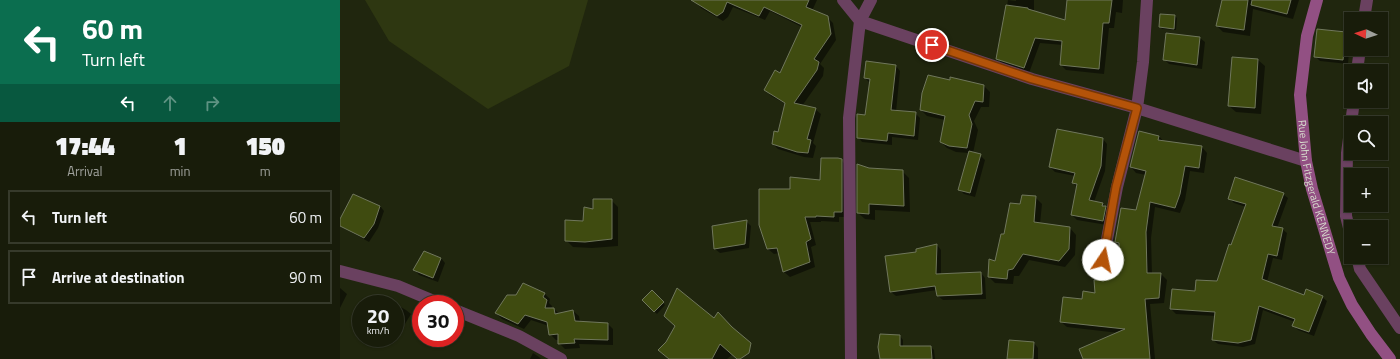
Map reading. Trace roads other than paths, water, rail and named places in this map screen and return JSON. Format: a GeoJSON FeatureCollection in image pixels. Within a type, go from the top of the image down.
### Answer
{"type":"FeatureCollection","features":[{"type":"Feature","properties":{"kind":"street"},"geometry":{"type":"LineString","coordinates":[[842,0],[860,21],[1032,79],[1137,108],[1306,162]]}},
{"type":"Feature","properties":{"kind":"street"},"geometry":{"type":"LineString","coordinates":[[851,359],[849,118],[860,21],[871,0]]}},
{"type":"Feature","properties":{"kind":"street"},"geometry":{"type":"LineString","coordinates":[[1103,260],[1116,187],[1137,108],[1143,62],[1147,0]]}},
{"type":"Feature","properties":{"kind":"street","name":"Rue John Fitzgerald KENNEDY"},"geometry":{"type":"LineString","coordinates":[[1317,0],[1307,36],[1300,95],[1306,162],[1312,189],[1339,278],[1352,305],[1390,359]]}},
{"type":"Feature","properties":{"kind":"street"},"geometry":{"type":"LineString","coordinates":[[1365,12],[1368,0]]}},
{"type":"Feature","properties":{"kind":"street"},"geometry":{"type":"LineString","coordinates":[[1347,220],[1347,153],[1353,108]]}},
{"type":"Feature","properties":{"kind":"street"},"geometry":{"type":"LineString","coordinates":[[1359,264],[1360,269],[1400,328]]}},
{"type":"Feature","properties":{"kind":"street"},"geometry":{"type":"LineString","coordinates":[[340,271],[398,286],[420,295]]}},
{"type":"Feature","properties":{"kind":"street"},"geometry":{"type":"LineString","coordinates":[[464,314],[519,336],[560,359]]}}]}
